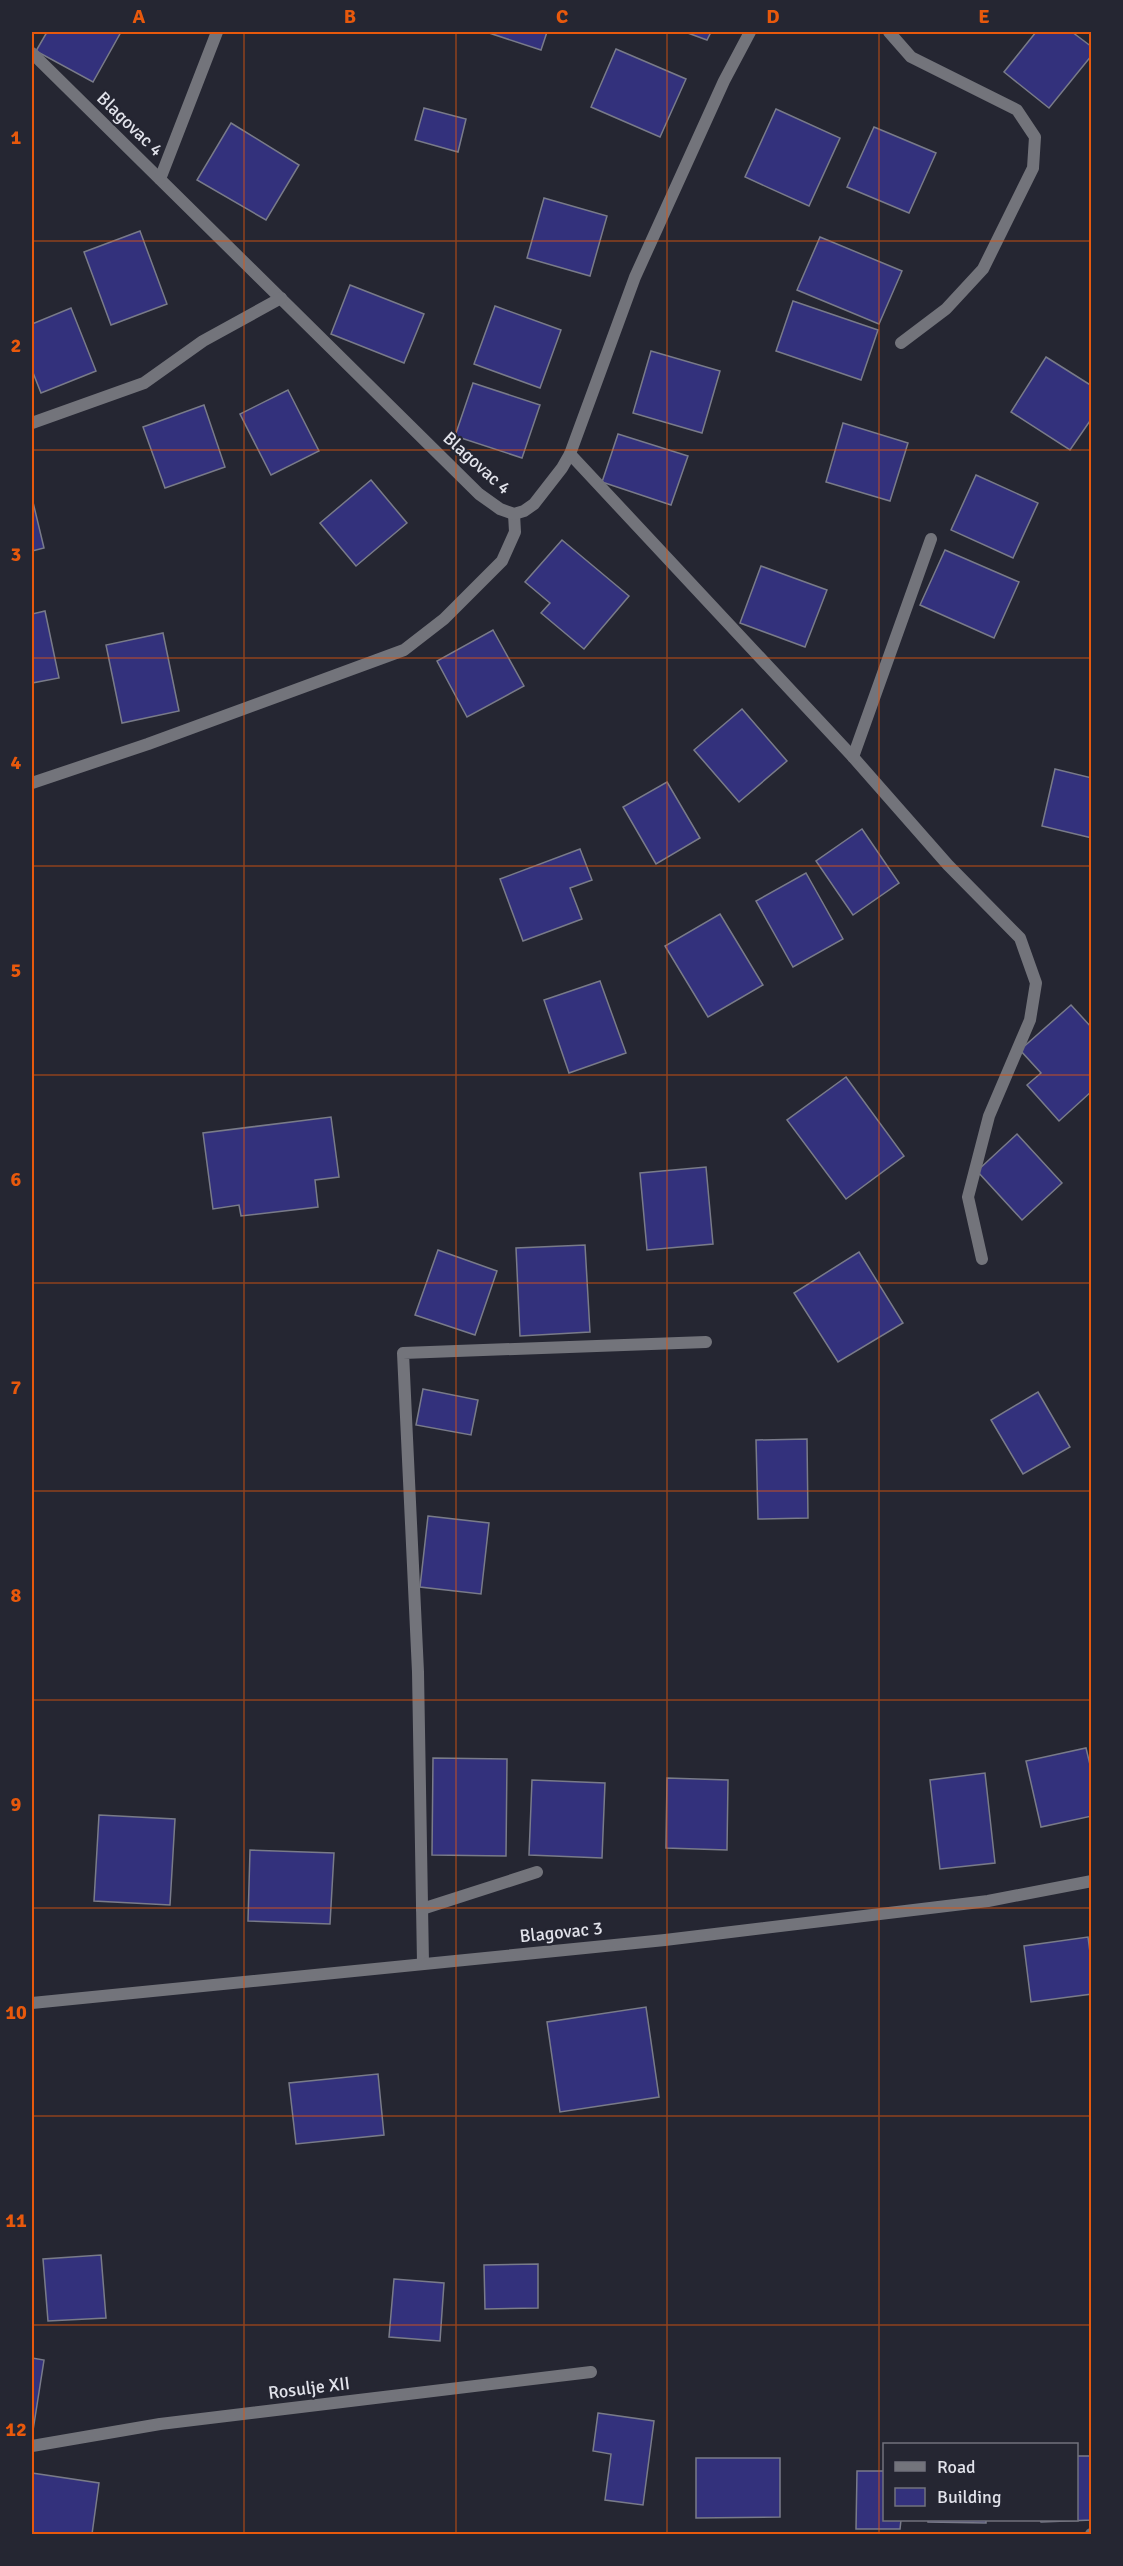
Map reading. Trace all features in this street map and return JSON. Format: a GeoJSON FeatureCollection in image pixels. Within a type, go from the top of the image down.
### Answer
{"type":"FeatureCollection","features":[{"type":"Feature","properties":{"kind":"street"},"geometry":{"type":"LineString","coordinates":[[160,179],[217,32]]}},
{"type":"Feature","properties":{"kind":"street","name":"Blagovac 4"},"geometry":{"type":"LineString","coordinates":[[32,52],[479,494],[500,509],[514,514],[534,504],[570,454],[634,278],[724,81],[750,32]]}},
{"type":"Feature","properties":{"kind":"street"},"geometry":{"type":"LineString","coordinates":[[889,32],[911,57],[1017,110],[1035,137],[1033,168],[983,270],[946,309],[901,343]]}},
{"type":"Feature","properties":{"kind":"street"},"geometry":{"type":"LineString","coordinates":[[32,423],[144,383],[203,340],[281,298]]}},
{"type":"Feature","properties":{"kind":"street"},"geometry":{"type":"LineString","coordinates":[[570,454],[853,757],[948,865],[1020,938],[1036,983],[1030,1020],[989,1116],[968,1197],[982,1258]]}},
{"type":"Feature","properties":{"kind":"street"},"geometry":{"type":"LineString","coordinates":[[32,783],[148,744],[404,650],[444,619],[502,561],[515,532],[514,514]]}},
{"type":"Feature","properties":{"kind":"street"},"geometry":{"type":"LineString","coordinates":[[853,757],[931,539]]}},
{"type":"Feature","properties":{"kind":"street"},"geometry":{"type":"LineString","coordinates":[[423,1963],[418,1672],[403,1353],[706,1342]]}},
{"type":"Feature","properties":{"kind":"street"},"geometry":{"type":"LineString","coordinates":[[422,1909],[537,1872]]}},
{"type":"Feature","properties":{"kind":"street","name":"Blagovac 3"},"geometry":{"type":"LineString","coordinates":[[32,2003],[665,1940],[988,1901],[1092,1881]]}},
{"type":"Feature","properties":{"kind":"street","name":"Rosulje XII"},"geometry":{"type":"LineString","coordinates":[[32,2446],[160,2424],[591,2373]]}},
{"type":"Feature","properties":{"kind":"building"},"geometry":{"type":"Polygon","coordinates":[[[47,32],[121,32],[93,82],[36,51],[47,32]]]}},
{"type":"Feature","properties":{"kind":"building"},"geometry":{"type":"Polygon","coordinates":[[[486,32],[547,32],[541,50],[486,32]]]}},
{"type":"Feature","properties":{"kind":"building"},"geometry":{"type":"Polygon","coordinates":[[[685,32],[711,32],[707,40],[685,32]]]}},
{"type":"Feature","properties":{"kind":"building"},"geometry":{"type":"Polygon","coordinates":[[[1036,32],[1072,32],[1092,47],[1092,55],[1049,108],[1004,72],[1036,32]]]}},
{"type":"Feature","properties":{"kind":"building"},"geometry":{"type":"Polygon","coordinates":[[[616,49],[686,79],[660,137],[591,107],[616,49]]]}},
{"type":"Feature","properties":{"kind":"building"},"geometry":{"type":"Polygon","coordinates":[[[424,108],[466,119],[458,152],[415,140],[424,108]]]}},
{"type":"Feature","properties":{"kind":"building"},"geometry":{"type":"Polygon","coordinates":[[[776,109],[840,138],[809,206],[745,177],[776,109]]]}},
{"type":"Feature","properties":{"kind":"building"},"geometry":{"type":"Polygon","coordinates":[[[231,123],[299,165],[266,220],[197,180],[231,123]]]}},
{"type":"Feature","properties":{"kind":"building"},"geometry":{"type":"Polygon","coordinates":[[[874,127],[936,153],[909,213],[847,187],[874,127]]]}},
{"type":"Feature","properties":{"kind":"building"},"geometry":{"type":"Polygon","coordinates":[[[544,198],[607,216],[590,276],[527,258],[544,198]]]}},
{"type":"Feature","properties":{"kind":"building"},"geometry":{"type":"Polygon","coordinates":[[[140,231],[167,304],[111,325],[84,252],[140,231]]]}},
{"type":"Feature","properties":{"kind":"building"},"geometry":{"type":"Polygon","coordinates":[[[820,237],[902,271],[879,324],[797,290],[820,237]]]}},
{"type":"Feature","properties":{"kind":"building"},"geometry":{"type":"Polygon","coordinates":[[[350,285],[424,314],[404,363],[331,334],[350,285]]]}},
{"type":"Feature","properties":{"kind":"building"},"geometry":{"type":"Polygon","coordinates":[[[793,301],[878,330],[861,380],[776,351],[793,301]]]}},
{"type":"Feature","properties":{"kind":"building"},"geometry":{"type":"Polygon","coordinates":[[[495,306],[561,330],[540,388],[474,364],[495,306]]]}},
{"type":"Feature","properties":{"kind":"building"},"geometry":{"type":"Polygon","coordinates":[[[71,308],[96,371],[41,393],[32,370],[32,324],[71,308]]]}},
{"type":"Feature","properties":{"kind":"building"},"geometry":{"type":"Polygon","coordinates":[[[651,351],[720,371],[702,433],[633,413],[651,351]]]}},
{"type":"Feature","properties":{"kind":"building"},"geometry":{"type":"Polygon","coordinates":[[[1046,357],[1092,386],[1092,418],[1070,450],[1011,412],[1046,357]]]}},
{"type":"Feature","properties":{"kind":"building"},"geometry":{"type":"Polygon","coordinates":[[[473,383],[540,405],[522,458],[455,436],[473,383]]]}},
{"type":"Feature","properties":{"kind":"building"},"geometry":{"type":"Polygon","coordinates":[[[288,390],[319,451],[271,475],[240,414],[288,390]]]}},
{"type":"Feature","properties":{"kind":"building"},"geometry":{"type":"Polygon","coordinates":[[[204,405],[225,467],[165,488],[143,427],[204,405]]]}},
{"type":"Feature","properties":{"kind":"building"},"geometry":{"type":"Polygon","coordinates":[[[843,423],[908,443],[890,501],[826,482],[843,423]]]}},
{"type":"Feature","properties":{"kind":"building"},"geometry":{"type":"Polygon","coordinates":[[[618,434],[688,456],[671,505],[602,482],[618,434]]]}},
{"type":"Feature","properties":{"kind":"building"},"geometry":{"type":"Polygon","coordinates":[[[976,475],[1038,503],[1013,558],[951,530],[976,475]]]}},
{"type":"Feature","properties":{"kind":"building"},"geometry":{"type":"Polygon","coordinates":[[[371,480],[407,523],[356,566],[320,523],[371,480]]]}},
{"type":"Feature","properties":{"kind":"building"},"geometry":{"type":"Polygon","coordinates":[[[32,498],[44,548],[32,551],[32,498]]]}},
{"type":"Feature","properties":{"kind":"building"},"geometry":{"type":"Polygon","coordinates":[[[562,540],[629,596],[584,649],[541,613],[550,603],[525,582],[562,540]]]}},
{"type":"Feature","properties":{"kind":"building"},"geometry":{"type":"Polygon","coordinates":[[[945,550],[1019,582],[994,638],[920,605],[945,550]]]}},
{"type":"Feature","properties":{"kind":"building"},"geometry":{"type":"Polygon","coordinates":[[[761,566],[827,590],[805,647],[740,623],[761,566]]]}},
{"type":"Feature","properties":{"kind":"building"},"geometry":{"type":"Polygon","coordinates":[[[45,611],[59,678],[32,683],[32,614],[45,611]]]}},
{"type":"Feature","properties":{"kind":"building"},"geometry":{"type":"Polygon","coordinates":[[[493,630],[524,686],[467,717],[437,661],[493,630]]]}},
{"type":"Feature","properties":{"kind":"building"},"geometry":{"type":"Polygon","coordinates":[[[163,633],[179,711],[122,723],[106,645],[163,633]]]}},
{"type":"Feature","properties":{"kind":"building"},"geometry":{"type":"Polygon","coordinates":[[[742,709],[787,761],[739,802],[694,750],[742,709]]]}},
{"type":"Feature","properties":{"kind":"building"},"geometry":{"type":"Polygon","coordinates":[[[1055,769],[1092,778],[1092,838],[1042,826],[1055,769]]]}},
{"type":"Feature","properties":{"kind":"building"},"geometry":{"type":"Polygon","coordinates":[[[667,782],[700,838],[656,864],[623,807],[667,782]]]}},
{"type":"Feature","properties":{"kind":"building"},"geometry":{"type":"Polygon","coordinates":[[[862,829],[899,883],[853,915],[816,861],[862,829]]]}},
{"type":"Feature","properties":{"kind":"building"},"geometry":{"type":"Polygon","coordinates":[[[580,849],[592,880],[570,888],[582,919],[523,941],[500,879],[580,849]]]}},
{"type":"Feature","properties":{"kind":"building"},"geometry":{"type":"Polygon","coordinates":[[[806,873],[843,939],[793,967],[756,901],[806,873]]]}},
{"type":"Feature","properties":{"kind":"building"},"geometry":{"type":"Polygon","coordinates":[[[720,914],[763,985],[708,1017],[665,946],[720,914]]]}},
{"type":"Feature","properties":{"kind":"building"},"geometry":{"type":"Polygon","coordinates":[[[600,981],[626,1053],[569,1073],[544,1000],[600,981]]]}},
{"type":"Feature","properties":{"kind":"building"},"geometry":{"type":"Polygon","coordinates":[[[1071,1005],[1092,1028],[1092,1091],[1059,1121],[1027,1085],[1041,1073],[1020,1050],[1071,1005]]]}},
{"type":"Feature","properties":{"kind":"building"},"geometry":{"type":"Polygon","coordinates":[[[846,1077],[904,1156],[846,1199],[787,1120],[846,1077]]]}},
{"type":"Feature","properties":{"kind":"building"},"geometry":{"type":"Polygon","coordinates":[[[331,1117],[339,1177],[315,1180],[318,1207],[241,1216],[239,1205],[213,1209],[203,1133],[331,1117]]]}},
{"type":"Feature","properties":{"kind":"building"},"geometry":{"type":"Polygon","coordinates":[[[1017,1134],[1062,1183],[1022,1220],[977,1171],[1017,1134]]]}},
{"type":"Feature","properties":{"kind":"building"},"geometry":{"type":"Polygon","coordinates":[[[706,1167],[713,1244],[647,1250],[640,1173],[706,1167]]]}},
{"type":"Feature","properties":{"kind":"building"},"geometry":{"type":"Polygon","coordinates":[[[585,1245],[590,1332],[520,1336],[516,1248],[585,1245]]]}},
{"type":"Feature","properties":{"kind":"building"},"geometry":{"type":"Polygon","coordinates":[[[438,1250],[497,1271],[475,1335],[415,1315],[438,1250]]]}},
{"type":"Feature","properties":{"kind":"building"},"geometry":{"type":"Polygon","coordinates":[[[859,1252],[903,1323],[838,1362],[794,1293],[859,1252]]]}},
{"type":"Feature","properties":{"kind":"building"},"geometry":{"type":"Polygon","coordinates":[[[423,1389],[478,1400],[471,1435],[416,1425],[423,1389]]]}},
{"type":"Feature","properties":{"kind":"building"},"geometry":{"type":"Polygon","coordinates":[[[1038,1392],[1070,1447],[1023,1474],[991,1420],[1038,1392]]]}},
{"type":"Feature","properties":{"kind":"building"},"geometry":{"type":"Polygon","coordinates":[[[807,1439],[808,1518],[758,1519],[756,1440],[807,1439]]]}},
{"type":"Feature","properties":{"kind":"building"},"geometry":{"type":"Polygon","coordinates":[[[428,1516],[489,1523],[481,1594],[420,1587],[428,1516]]]}},
{"type":"Feature","properties":{"kind":"building"},"geometry":{"type":"Polygon","coordinates":[[[1086,1748],[1092,1773],[1092,1816],[1041,1827],[1026,1761],[1086,1748]]]}},
{"type":"Feature","properties":{"kind":"building"},"geometry":{"type":"Polygon","coordinates":[[[433,1758],[507,1759],[506,1856],[432,1855],[433,1758]]]}},
{"type":"Feature","properties":{"kind":"building"},"geometry":{"type":"Polygon","coordinates":[[[985,1773],[995,1863],[940,1869],[930,1780],[985,1773]]]}},
{"type":"Feature","properties":{"kind":"building"},"geometry":{"type":"Polygon","coordinates":[[[667,1778],[728,1780],[727,1850],[666,1848],[667,1778]]]}},
{"type":"Feature","properties":{"kind":"building"},"geometry":{"type":"Polygon","coordinates":[[[532,1780],[605,1783],[602,1858],[529,1855],[532,1780]]]}},
{"type":"Feature","properties":{"kind":"building"},"geometry":{"type":"Polygon","coordinates":[[[99,1815],[175,1819],[170,1905],[94,1901],[99,1815]]]}},
{"type":"Feature","properties":{"kind":"building"},"geometry":{"type":"Polygon","coordinates":[[[250,1850],[334,1853],[330,1924],[248,1921],[250,1850]]]}},
{"type":"Feature","properties":{"kind":"building"},"geometry":{"type":"Polygon","coordinates":[[[1088,1937],[1092,1968],[1092,1994],[1031,2002],[1024,1946],[1088,1937]]]}},
{"type":"Feature","properties":{"kind":"building"},"geometry":{"type":"Polygon","coordinates":[[[646,2007],[659,2097],[560,2112],[547,2022],[646,2007]]]}},
{"type":"Feature","properties":{"kind":"building"},"geometry":{"type":"Polygon","coordinates":[[[378,2074],[384,2135],[296,2144],[289,2083],[378,2074]]]}},
{"type":"Feature","properties":{"kind":"building"},"geometry":{"type":"Polygon","coordinates":[[[101,2255],[106,2318],[48,2321],[43,2259],[101,2255]]]}},
{"type":"Feature","properties":{"kind":"building"},"geometry":{"type":"Polygon","coordinates":[[[538,2264],[538,2308],[485,2309],[484,2265],[538,2264]]]}},
{"type":"Feature","properties":{"kind":"building"},"geometry":{"type":"Polygon","coordinates":[[[394,2279],[444,2283],[440,2341],[389,2337],[394,2279]]]}},
{"type":"Feature","properties":{"kind":"building"},"geometry":{"type":"Polygon","coordinates":[[[32,2358],[44,2360],[32,2437],[32,2358]]]}},
{"type":"Feature","properties":{"kind":"building"},"geometry":{"type":"Polygon","coordinates":[[[598,2413],[654,2421],[643,2505],[605,2500],[611,2454],[593,2451],[598,2413]]]}},
{"type":"Feature","properties":{"kind":"building"},"geometry":{"type":"Polygon","coordinates":[[[1078,2456],[1092,2456],[1092,2520],[1078,2521],[1078,2456]]]}},
{"type":"Feature","properties":{"kind":"building"},"geometry":{"type":"Polygon","coordinates":[[[696,2458],[780,2458],[780,2517],[696,2518],[696,2458]]]}},
{"type":"Feature","properties":{"kind":"building"},"geometry":{"type":"Polygon","coordinates":[[[857,2471],[883,2471],[883,2521],[901,2521],[900,2529],[856,2529],[857,2471]]]}},
{"type":"Feature","properties":{"kind":"building"},"geometry":{"type":"Polygon","coordinates":[[[32,2473],[99,2483],[92,2534],[32,2534],[32,2473]]]}},
{"type":"Feature","properties":{"kind":"building"},"geometry":{"type":"Polygon","coordinates":[[[986,2521],[986,2523],[928,2522],[986,2521]]]}}]}
